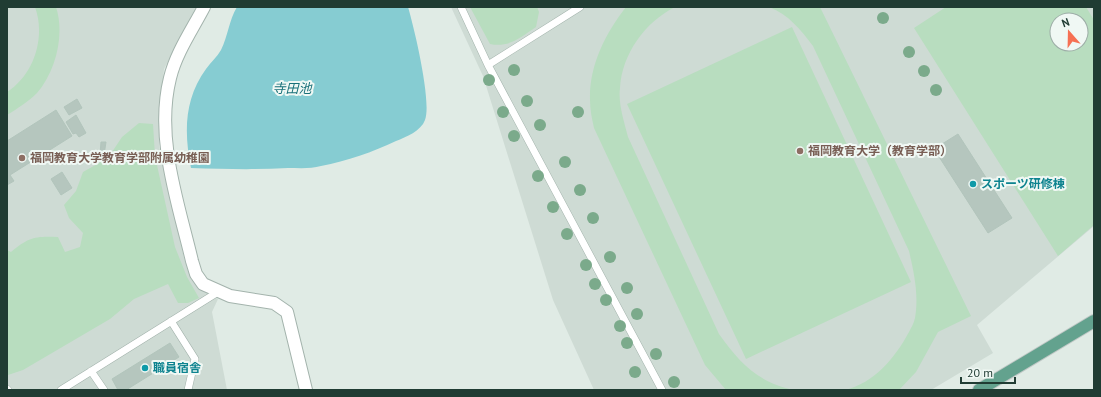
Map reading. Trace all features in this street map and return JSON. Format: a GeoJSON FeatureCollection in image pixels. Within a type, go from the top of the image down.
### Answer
{"type":"FeatureCollection","features":[{"type":"Feature","properties":{"kind":"main road"},"geometry":{"type":"LineString","coordinates":[[979,390],[1094,321]]}},
{"type":"Feature","properties":{"kind":"street"},"geometry":{"type":"LineString","coordinates":[[202,8],[180,50],[170,78],[167,107],[166,146],[196,274],[203,284],[218,292],[230,296],[274,303],[287,312],[306,390]]}},
{"type":"Feature","properties":{"kind":"lane"},"geometry":{"type":"LineString","coordinates":[[461,7],[488,65],[662,390]]}},
{"type":"Feature","properties":{"kind":"lane"},"geometry":{"type":"LineString","coordinates":[[488,65],[580,7]]}},
{"type":"Feature","properties":{"kind":"lane"},"geometry":{"type":"LineString","coordinates":[[61,390],[218,292]]}},
{"type":"Feature","properties":{"kind":"lane"},"geometry":{"type":"LineString","coordinates":[[171,321],[195,359],[188,390]]}},
{"type":"Feature","properties":{"kind":"lane"},"geometry":{"type":"LineString","coordinates":[[91,371],[104,390]]}},
{"type":"Feature","properties":{"kind":"shaded area"},"geometry":{"type":"Polygon","coordinates":[[[7,7],[196,7],[164,69],[160,108],[159,146],[184,258],[191,279],[204,292],[218,299],[212,312],[227,390],[7,390],[7,7]]]}},
{"type":"Feature","properties":{"kind":"shaded area","name":"福岡教育大学（教育学部）"},"geometry":{"type":"Polygon","coordinates":[[[451,7],[1094,7],[1094,226],[977,325],[993,353],[931,390],[594,390],[553,300],[483,76],[451,7]]]}},
{"type":"Feature","properties":{"kind":"green space"},"geometry":{"type":"Polygon","coordinates":[[[35,7],[56,7],[60,29],[57,52],[49,74],[37,93],[7,115],[7,92],[16,85],[31,66],[38,43],[38,19],[35,7]]]}},
{"type":"Feature","properties":{"kind":"green space"},"geometry":{"type":"Polygon","coordinates":[[[470,7],[537,7],[539,12],[536,27],[514,41],[497,45],[490,44],[470,7]]]}},
{"type":"Feature","properties":{"kind":"green space"},"geometry":{"type":"Polygon","coordinates":[[[626,7],[675,7],[664,13],[645,30],[630,51],[625,63],[622,75],[620,100],[628,137],[719,334],[734,354],[750,370],[770,382],[794,390],[726,390],[705,365],[594,128],[591,111],[590,87],[595,63],[611,28],[626,7]]]}},
{"type":"Feature","properties":{"kind":"green space"},"geometry":{"type":"Polygon","coordinates":[[[769,7],[820,7],[971,316],[938,332],[916,372],[899,390],[845,390],[856,387],[865,382],[883,368],[897,351],[912,325],[915,318],[916,292],[909,251],[813,46],[799,28],[788,18],[769,7]]]}},
{"type":"Feature","properties":{"kind":"green space"},"geometry":{"type":"Polygon","coordinates":[[[946,7],[1086,7],[1094,20],[1094,225],[1058,256],[914,28],[946,7]]]}},
{"type":"Feature","properties":{"kind":"green space"},"geometry":{"type":"Polygon","coordinates":[[[792,27],[911,282],[746,359],[627,104],[792,27]]]}},
{"type":"Feature","properties":{"kind":"green space"},"geometry":{"type":"Polygon","coordinates":[[[139,123],[153,124],[155,156],[175,247],[187,277],[199,298],[188,303],[178,303],[168,284],[134,299],[110,319],[23,370],[8,375],[7,250],[11,252],[28,240],[38,237],[58,237],[65,252],[80,247],[83,233],[69,218],[64,205],[76,191],[83,172],[108,158],[122,137],[139,123]]]}},
{"type":"Feature","properties":{"kind":"water","name":"寺田池"},"geometry":{"type":"Polygon","coordinates":[[[237,7],[408,7],[418,47],[424,82],[427,111],[423,124],[409,135],[378,149],[350,159],[317,167],[251,169],[191,168],[187,142],[187,129],[193,92],[206,69],[221,50],[237,7]]]}},
{"type":"Feature","properties":{"kind":"building"},"geometry":{"type":"Polygon","coordinates":[[[77,99],[82,108],[69,115],[64,107],[77,99]]]}},
{"type":"Feature","properties":{"kind":"building","name":"福岡教育大学教育学部附属幼稚園"},"geometry":{"type":"Polygon","coordinates":[[[56,110],[72,136],[10,175],[14,181],[7,185],[7,141],[56,110]]]}},
{"type":"Feature","properties":{"kind":"building"},"geometry":{"type":"Polygon","coordinates":[[[76,115],[86,133],[79,137],[76,133],[73,134],[66,122],[76,115]]]}},
{"type":"Feature","properties":{"kind":"building","name":"スポーツ研修棟"},"geometry":{"type":"Polygon","coordinates":[[[958,134],[1012,218],[988,233],[934,149],[958,134]]]}},
{"type":"Feature","properties":{"kind":"building"},"geometry":{"type":"Polygon","coordinates":[[[101,142],[106,142],[104,155],[100,154],[101,142]]]}},
{"type":"Feature","properties":{"kind":"building"},"geometry":{"type":"Polygon","coordinates":[[[62,172],[72,188],[61,195],[51,179],[62,172]]]}},
{"type":"Feature","properties":{"kind":"building","name":"職員宿舎"},"geometry":{"type":"Polygon","coordinates":[[[170,343],[179,357],[126,390],[118,390],[112,379],[170,343]]]}},
{"type":"Feature","properties":{"kind":"place","name":"福岡教育大学（教育学部）"},"geometry":{"type":"Point","coordinates":[800,151]}},
{"type":"Feature","properties":{"kind":"place","name":"福岡教育大学教育学部附属幼稚園"},"geometry":{"type":"Point","coordinates":[22,158]}},
{"type":"Feature","properties":{"kind":"place","name":"スポーツ研修棟"},"geometry":{"type":"Point","coordinates":[973,184]}},
{"type":"Feature","properties":{"kind":"place","name":"職員宿舎"},"geometry":{"type":"Point","coordinates":[145,368]}}]}
